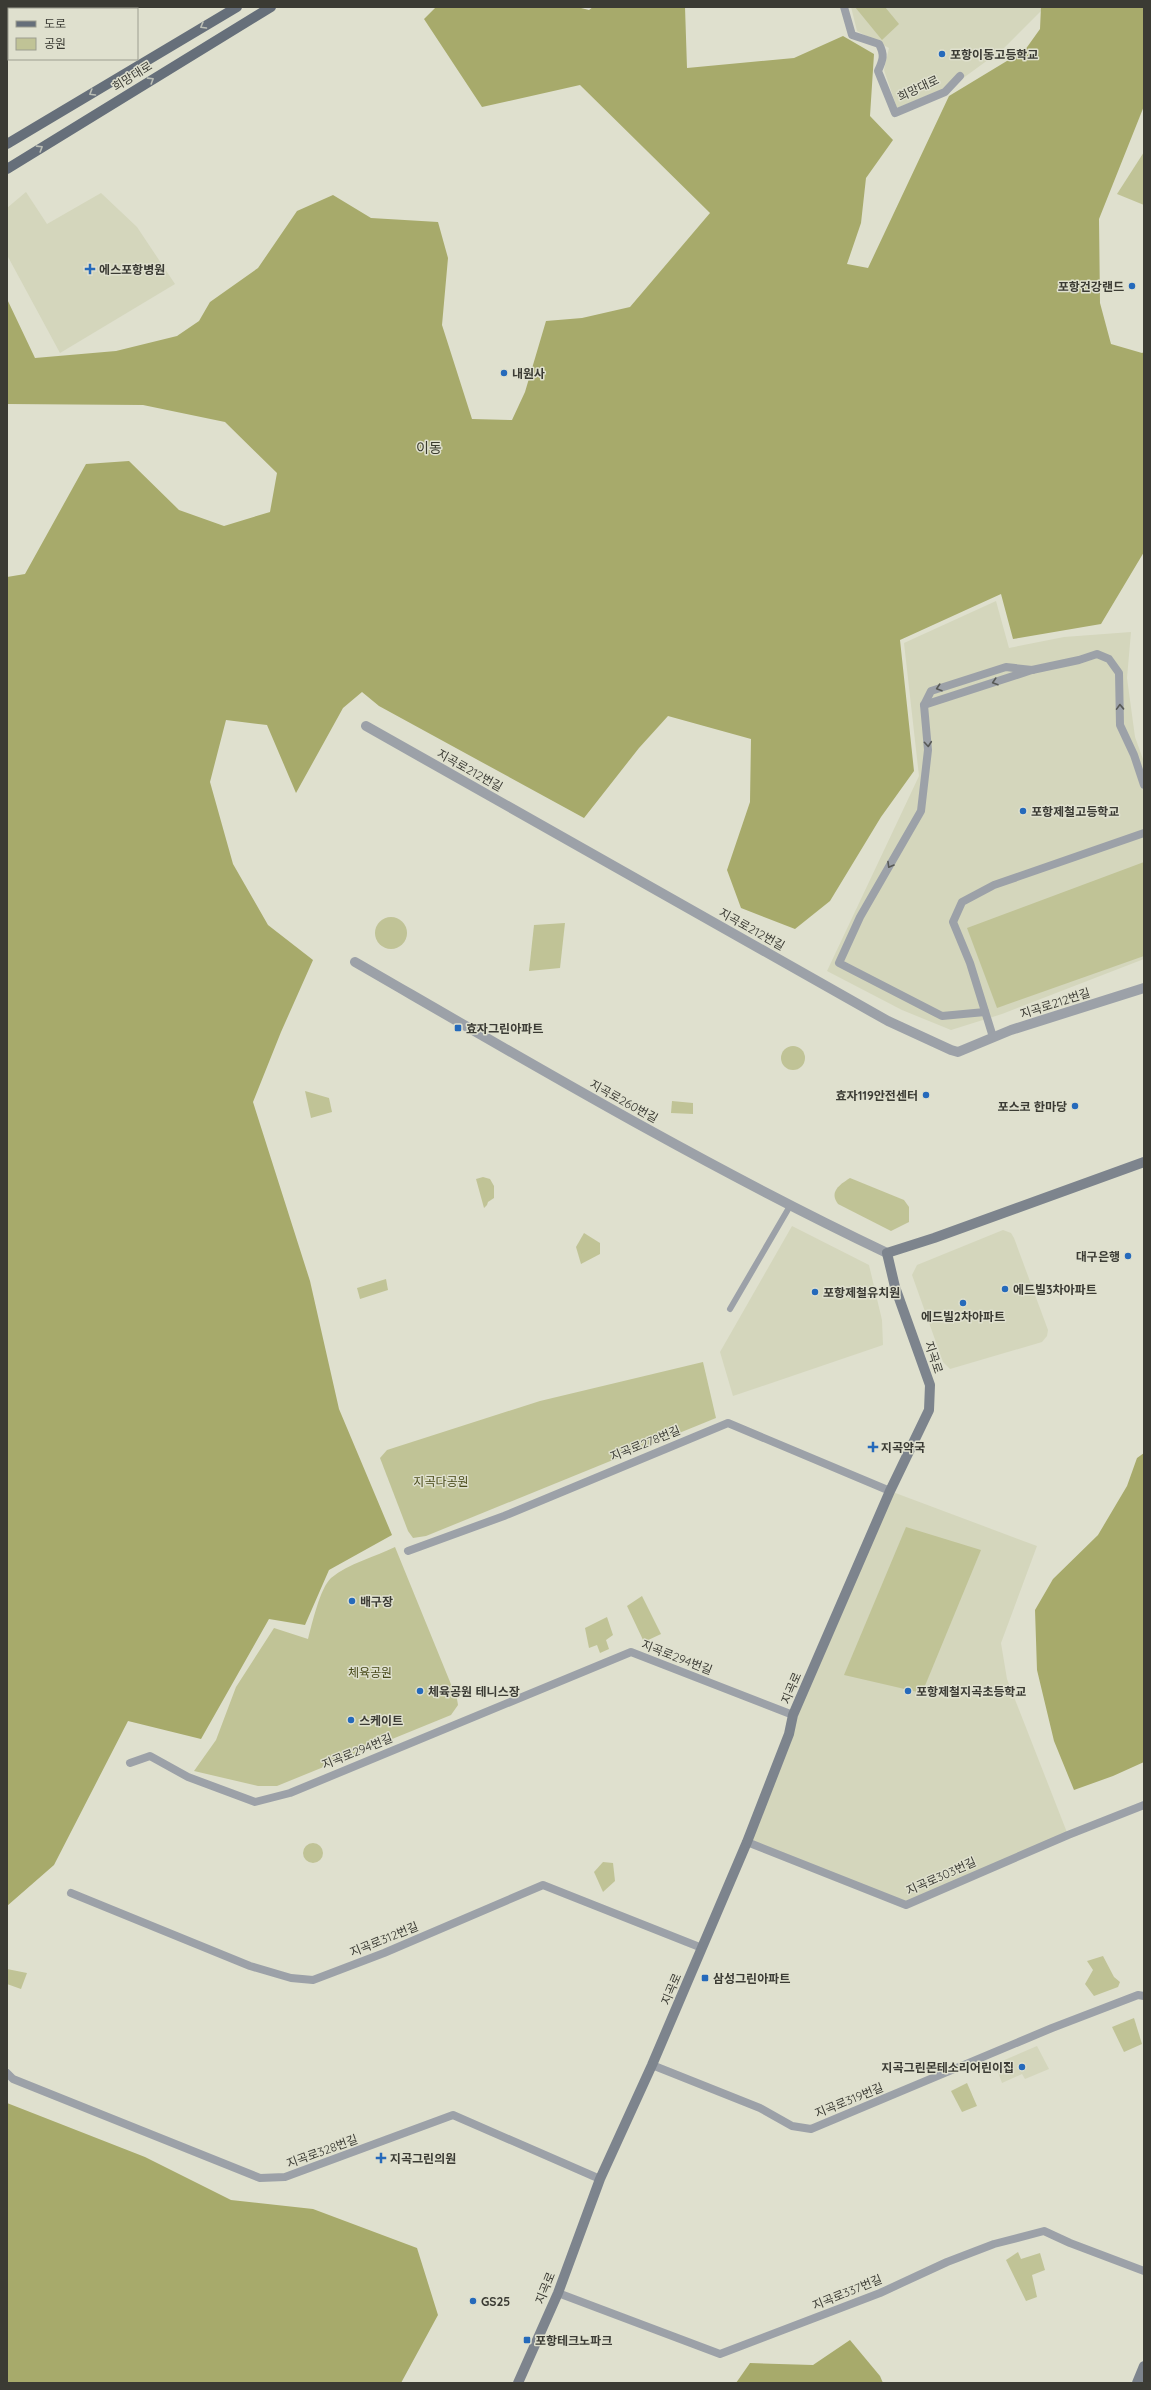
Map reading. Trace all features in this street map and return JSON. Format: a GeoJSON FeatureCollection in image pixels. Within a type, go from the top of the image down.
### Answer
{"type":"FeatureCollection","features":[{"type":"Feature","properties":{"kind":"main road","name":"희망대로"},"geometry":{"type":"LineString","coordinates":[[7,144],[237,7]]}},
{"type":"Feature","properties":{"kind":"main road","name":"희망대로"},"geometry":{"type":"LineString","coordinates":[[7,168],[271,7]]}},
{"type":"Feature","properties":{"kind":"main road"},"geometry":{"type":"LineString","coordinates":[[887,1253],[934,1238],[1144,1162]]}},
{"type":"Feature","properties":{"kind":"main road","name":"지곡로"},"geometry":{"type":"LineString","coordinates":[[518,2383],[558,2293],[600,2179],[652,2065],[747,1842],[789,1734],[793,1715],[890,1492],[929,1410],[930,1386],[895,1287],[887,1253]]}},
{"type":"Feature","properties":{"kind":"main road"},"geometry":{"type":"LineString","coordinates":[[1137,2383],[1144,2366]]}},
{"type":"Feature","properties":{"kind":"street","name":"희망대로"},"geometry":{"type":"LineString","coordinates":[[844,7],[852,35],[879,44],[883,52],[883,60],[878,71],[895,113],[945,92],[960,76]]}},
{"type":"Feature","properties":{"kind":"street"},"geometry":{"type":"LineString","coordinates":[[924,705],[1032,670],[1079,660],[1097,654],[1109,659],[1119,673],[1120,725],[1129,744],[1144,785]]}},
{"type":"Feature","properties":{"kind":"street"},"geometry":{"type":"LineString","coordinates":[[985,1012],[942,1016],[839,963],[860,917],[921,811],[928,750],[924,705],[931,691],[1006,667],[1032,670]]}},
{"type":"Feature","properties":{"kind":"street","name":"지곡로212번길"},"geometry":{"type":"LineString","coordinates":[[366,726],[888,1022],[958,1052],[993,1037],[1144,988]]}},
{"type":"Feature","properties":{"kind":"street"},"geometry":{"type":"LineString","coordinates":[[993,1037],[970,963],[953,922],[962,902],[994,885],[1144,833]]}},
{"type":"Feature","properties":{"kind":"street","name":"지곡로260번길"},"geometry":{"type":"LineString","coordinates":[[355,962],[574,1089],[790,1206],[887,1253]]}},
{"type":"Feature","properties":{"kind":"street"},"geometry":{"type":"LineString","coordinates":[[730,1309],[790,1206]]}},
{"type":"Feature","properties":{"kind":"street","name":"지곡로278번길"},"geometry":{"type":"LineString","coordinates":[[408,1551],[504,1516],[728,1422],[890,1492]]}},
{"type":"Feature","properties":{"kind":"street","name":"지곡로294번길"},"geometry":{"type":"LineString","coordinates":[[130,1763],[150,1756],[188,1777],[255,1802],[290,1793],[631,1652],[793,1715]]}},
{"type":"Feature","properties":{"kind":"street","name":"지곡로303번길"},"geometry":{"type":"LineString","coordinates":[[747,1842],[906,1905],[1064,1836],[1144,1805]]}},
{"type":"Feature","properties":{"kind":"street","name":"지곡로312번길"},"geometry":{"type":"LineString","coordinates":[[72,1893],[250,1966],[291,1978],[313,1980],[388,1951],[543,1885],[702,1948]]}},
{"type":"Feature","properties":{"kind":"street","name":"지곡로319번길"},"geometry":{"type":"LineString","coordinates":[[652,2065],[760,2108],[792,2126],[811,2129],[1052,2028],[1138,1995],[1144,1996]]}},
{"type":"Feature","properties":{"kind":"street","name":"지곡로328번길"},"geometry":{"type":"LineString","coordinates":[[7,2073],[13,2079],[260,2178],[285,2177],[454,2115],[600,2179]]}},
{"type":"Feature","properties":{"kind":"street","name":"지곡로337번길"},"geometry":{"type":"LineString","coordinates":[[558,2293],[720,2354],[880,2293],[947,2262],[994,2244],[1044,2230],[1070,2243],[1144,2271]]}},
{"type":"Feature","properties":{"kind":"shaded area","name":"포항이동고등학교"},"geometry":{"type":"Polygon","coordinates":[[[851,7],[1041,7],[1042,10],[1003,49],[955,84],[897,108],[884,70],[889,48],[857,31],[851,7]]]}},
{"type":"Feature","properties":{"kind":"shaded area","name":"에스포항병원"},"geometry":{"type":"Polygon","coordinates":[[[26,192],[47,224],[101,193],[137,227],[175,284],[60,353],[7,255],[7,208],[26,192]]]}},
{"type":"Feature","properties":{"kind":"shaded area","name":"포항제철고등학교"},"geometry":{"type":"Polygon","coordinates":[[[996,601],[1009,648],[1064,637],[1131,632],[1127,678],[1135,737],[1144,762],[1144,959],[1002,1014],[951,1030],[902,1010],[827,971],[919,776],[904,643],[996,601]]]}},
{"type":"Feature","properties":{"kind":"shaded area","name":"포항제철유치원"},"geometry":{"type":"Polygon","coordinates":[[[792,1226],[869,1265],[882,1320],[883,1345],[733,1396],[720,1352],[792,1226]]]}},
{"type":"Feature","properties":{"kind":"shaded area"},"geometry":{"type":"Polygon","coordinates":[[[1003,1230],[1011,1233],[1014,1238],[1048,1330],[1047,1336],[1042,1342],[950,1369],[943,1362],[912,1275],[917,1265],[1003,1230]]]}},
{"type":"Feature","properties":{"kind":"shaded area","name":"포항제철지곡초등학교"},"geometry":{"type":"Polygon","coordinates":[[[890,1491],[1037,1546],[1001,1643],[1007,1679],[1068,1835],[906,1905],[747,1842],[789,1734],[890,1491]]]}},
{"type":"Feature","properties":{"kind":"shaded area","name":"지곡그린몬테소리어린이집"},"geometry":{"type":"Polygon","coordinates":[[[1037,2046],[1049,2069],[1025,2079],[1022,2074],[1002,2083],[995,2064],[1037,2046]]]}},
{"type":"Feature","properties":{"kind":"green space"},"geometry":{"type":"Polygon","coordinates":[[[436,7],[577,7],[589,10],[593,7],[685,7],[687,68],[794,58],[843,36],[874,54],[870,116],[893,140],[866,178],[861,223],[847,264],[868,268],[949,96],[1025,50],[1040,29],[1041,7],[1144,7],[1144,106],[1099,219],[1100,303],[1111,344],[1142,353],[1144,352],[1144,552],[1101,624],[1013,639],[1001,594],[900,640],[914,771],[881,817],[830,901],[795,929],[741,908],[727,870],[750,802],[751,739],[668,716],[639,748],[584,818],[379,706],[362,692],[343,708],[296,793],[267,725],[226,720],[210,782],[233,864],[268,925],[313,960],[281,1032],[253,1102],[310,1281],[339,1409],[392,1535],[329,1570],[305,1625],[269,1619],[201,1739],[128,1721],[54,1865],[7,1906],[7,577],[25,574],[86,464],[129,461],[179,510],[224,526],[270,512],[277,473],[225,422],[143,405],[7,404],[7,299],[35,358],[116,351],[177,336],[199,321],[210,302],[258,268],[297,211],[333,195],[371,218],[438,222],[448,258],[442,325],[472,419],[512,420],[525,392],[546,321],[582,318],[630,307],[710,213],[580,85],[482,107],[424,19],[436,7]]]}},
{"type":"Feature","properties":{"kind":"green space"},"geometry":{"type":"Polygon","coordinates":[[[855,7],[885,7],[899,24],[882,40],[855,7]]]}},
{"type":"Feature","properties":{"kind":"green space"},"geometry":{"type":"Polygon","coordinates":[[[1144,152],[1144,205],[1117,194],[1144,152]]]}},
{"type":"Feature","properties":{"kind":"green space"},"geometry":{"type":"Polygon","coordinates":[[[1144,862],[1144,956],[997,1008],[967,928],[1144,862]]]}},
{"type":"Feature","properties":{"kind":"green space"},"geometry":{"type":"Polygon","coordinates":[[[388,917],[394,917],[404,924],[407,933],[406,939],[400,946],[394,949],[388,949],[378,942],[375,936],[375,930],[382,920],[388,917]]]}},
{"type":"Feature","properties":{"kind":"green space"},"geometry":{"type":"Polygon","coordinates":[[[565,923],[560,968],[529,971],[534,925],[565,923]]]}},
{"type":"Feature","properties":{"kind":"green space"},"geometry":{"type":"Polygon","coordinates":[[[793,1046],[802,1049],[805,1058],[802,1067],[793,1070],[784,1067],[781,1058],[784,1049],[793,1046]]]}},
{"type":"Feature","properties":{"kind":"green space"},"geometry":{"type":"Polygon","coordinates":[[[305,1091],[329,1098],[332,1112],[311,1118],[305,1091]]]}},
{"type":"Feature","properties":{"kind":"green space"},"geometry":{"type":"Polygon","coordinates":[[[672,1101],[693,1103],[693,1114],[671,1113],[672,1101]]]}},
{"type":"Feature","properties":{"kind":"green space"},"geometry":{"type":"Polygon","coordinates":[[[483,1177],[490,1179],[494,1186],[494,1198],[488,1202],[484,1208],[476,1179],[483,1177]]]}},
{"type":"Feature","properties":{"kind":"green space"},"geometry":{"type":"Polygon","coordinates":[[[850,1178],[904,1200],[909,1207],[909,1222],[891,1231],[838,1204],[835,1200],[836,1189],[850,1178]]]}},
{"type":"Feature","properties":{"kind":"green space"},"geometry":{"type":"Polygon","coordinates":[[[584,1233],[600,1243],[600,1254],[581,1264],[576,1247],[584,1233]]]}},
{"type":"Feature","properties":{"kind":"green space"},"geometry":{"type":"Polygon","coordinates":[[[386,1279],[388,1290],[360,1299],[357,1288],[386,1279]]]}},
{"type":"Feature","properties":{"kind":"green space","name":"지곡다공원"},"geometry":{"type":"Polygon","coordinates":[[[703,1362],[716,1418],[426,1536],[413,1538],[408,1531],[380,1458],[387,1450],[540,1401],[703,1362]]]}},
{"type":"Feature","properties":{"kind":"green space"},"geometry":{"type":"Polygon","coordinates":[[[1144,1453],[1144,1762],[1113,1776],[1074,1790],[1054,1741],[1037,1670],[1035,1610],[1053,1579],[1098,1535],[1127,1486],[1137,1458],[1144,1453]]]}},
{"type":"Feature","properties":{"kind":"green space"},"geometry":{"type":"Polygon","coordinates":[[[906,1527],[981,1550],[922,1693],[844,1675],[906,1527]]]}},
{"type":"Feature","properties":{"kind":"green space","name":"체육공원"},"geometry":{"type":"Polygon","coordinates":[[[395,1547],[457,1699],[458,1705],[451,1715],[277,1786],[258,1786],[194,1771],[216,1740],[236,1687],[274,1628],[308,1639],[323,1590],[331,1578],[354,1564],[395,1547]]]}},
{"type":"Feature","properties":{"kind":"green space"},"geometry":{"type":"Polygon","coordinates":[[[642,1596],[661,1634],[644,1642],[627,1606],[642,1596]]]}},
{"type":"Feature","properties":{"kind":"green space"},"geometry":{"type":"Polygon","coordinates":[[[607,1617],[613,1635],[606,1640],[609,1649],[600,1653],[597,1645],[589,1648],[585,1628],[607,1617]]]}},
{"type":"Feature","properties":{"kind":"green space"},"geometry":{"type":"Polygon","coordinates":[[[313,1843],[320,1846],[323,1853],[320,1860],[313,1863],[306,1860],[303,1853],[306,1846],[313,1843]]]}},
{"type":"Feature","properties":{"kind":"green space"},"geometry":{"type":"Polygon","coordinates":[[[603,1862],[613,1863],[615,1881],[603,1892],[594,1872],[603,1862]]]}},
{"type":"Feature","properties":{"kind":"green space"},"geometry":{"type":"Polygon","coordinates":[[[1103,1956],[1114,1977],[1120,1982],[1118,1987],[1094,1996],[1085,1984],[1093,1970],[1087,1961],[1103,1956]]]}},
{"type":"Feature","properties":{"kind":"green space"},"geometry":{"type":"Polygon","coordinates":[[[7,1969],[27,1973],[21,1989],[7,1984],[7,1969]]]}},
{"type":"Feature","properties":{"kind":"green space"},"geometry":{"type":"Polygon","coordinates":[[[1134,2018],[1142,2044],[1124,2052],[1112,2027],[1134,2018]]]}},
{"type":"Feature","properties":{"kind":"green space"},"geometry":{"type":"Polygon","coordinates":[[[967,2083],[977,2106],[962,2112],[951,2091],[967,2083]]]}},
{"type":"Feature","properties":{"kind":"green space"},"geometry":{"type":"Polygon","coordinates":[[[7,2103],[145,2157],[231,2200],[313,2209],[417,2248],[438,2315],[401,2383],[7,2383],[7,2103]]]}},
{"type":"Feature","properties":{"kind":"green space"},"geometry":{"type":"Polygon","coordinates":[[[1018,2252],[1021,2259],[1040,2253],[1045,2270],[1032,2275],[1037,2297],[1026,2301],[1006,2260],[1018,2252]]]}},
{"type":"Feature","properties":{"kind":"green space"},"geometry":{"type":"Polygon","coordinates":[[[850,2340],[880,2376],[883,2383],[736,2383],[750,2363],[813,2365],[850,2340]]]}},
{"type":"Feature","properties":{"kind":"place","name":"포항이동고등학교"},"geometry":{"type":"Point","coordinates":[942,54]}},
{"type":"Feature","properties":{"kind":"place","name":"에스포항병원"},"geometry":{"type":"Point","coordinates":[90,269]}},
{"type":"Feature","properties":{"kind":"place","name":"포항건강랜드"},"geometry":{"type":"Point","coordinates":[1132,286]}},
{"type":"Feature","properties":{"kind":"place","name":"내원사"},"geometry":{"type":"Point","coordinates":[504,373]}},
{"type":"Feature","properties":{"kind":"place","name":"포항제철고등학교"},"geometry":{"type":"Point","coordinates":[1023,811]}},
{"type":"Feature","properties":{"kind":"place","name":"효자그린아파트"},"geometry":{"type":"Point","coordinates":[458,1028]}},
{"type":"Feature","properties":{"kind":"place","name":"효자119안전센터"},"geometry":{"type":"Point","coordinates":[926,1095]}},
{"type":"Feature","properties":{"kind":"place","name":"포스코 한마당"},"geometry":{"type":"Point","coordinates":[1075,1106]}},
{"type":"Feature","properties":{"kind":"place","name":"대구은행"},"geometry":{"type":"Point","coordinates":[1128,1256]}},
{"type":"Feature","properties":{"kind":"place","name":"에드빌3차아파트"},"geometry":{"type":"Point","coordinates":[1005,1289]}},
{"type":"Feature","properties":{"kind":"place","name":"포항제철유치원"},"geometry":{"type":"Point","coordinates":[815,1292]}},
{"type":"Feature","properties":{"kind":"place","name":"에드빌2차아파트"},"geometry":{"type":"Point","coordinates":[963,1303]}},
{"type":"Feature","properties":{"kind":"place","name":"지곡약국"},"geometry":{"type":"Point","coordinates":[873,1447]}},
{"type":"Feature","properties":{"kind":"place","name":"배구장"},"geometry":{"type":"Point","coordinates":[352,1601]}},
{"type":"Feature","properties":{"kind":"place","name":"체육공원 테니스장"},"geometry":{"type":"Point","coordinates":[420,1691]}},
{"type":"Feature","properties":{"kind":"place","name":"포항제철지곡초등학교"},"geometry":{"type":"Point","coordinates":[908,1691]}},
{"type":"Feature","properties":{"kind":"place","name":"스케이트"},"geometry":{"type":"Point","coordinates":[351,1720]}},
{"type":"Feature","properties":{"kind":"place","name":"삼성그린아파트"},"geometry":{"type":"Point","coordinates":[705,1978]}},
{"type":"Feature","properties":{"kind":"place","name":"지곡그린몬테소리어린이집"},"geometry":{"type":"Point","coordinates":[1022,2067]}},
{"type":"Feature","properties":{"kind":"place","name":"지곡그린의원"},"geometry":{"type":"Point","coordinates":[381,2158]}},
{"type":"Feature","properties":{"kind":"place","name":"GS25"},"geometry":{"type":"Point","coordinates":[473,2301]}},
{"type":"Feature","properties":{"kind":"place","name":"포항테크노파크"},"geometry":{"type":"Point","coordinates":[527,2340]}},
{"type":"Feature","properties":{"kind":"district","name":"이동"},"geometry":{"type":"Point","coordinates":[429,448]}}]}
